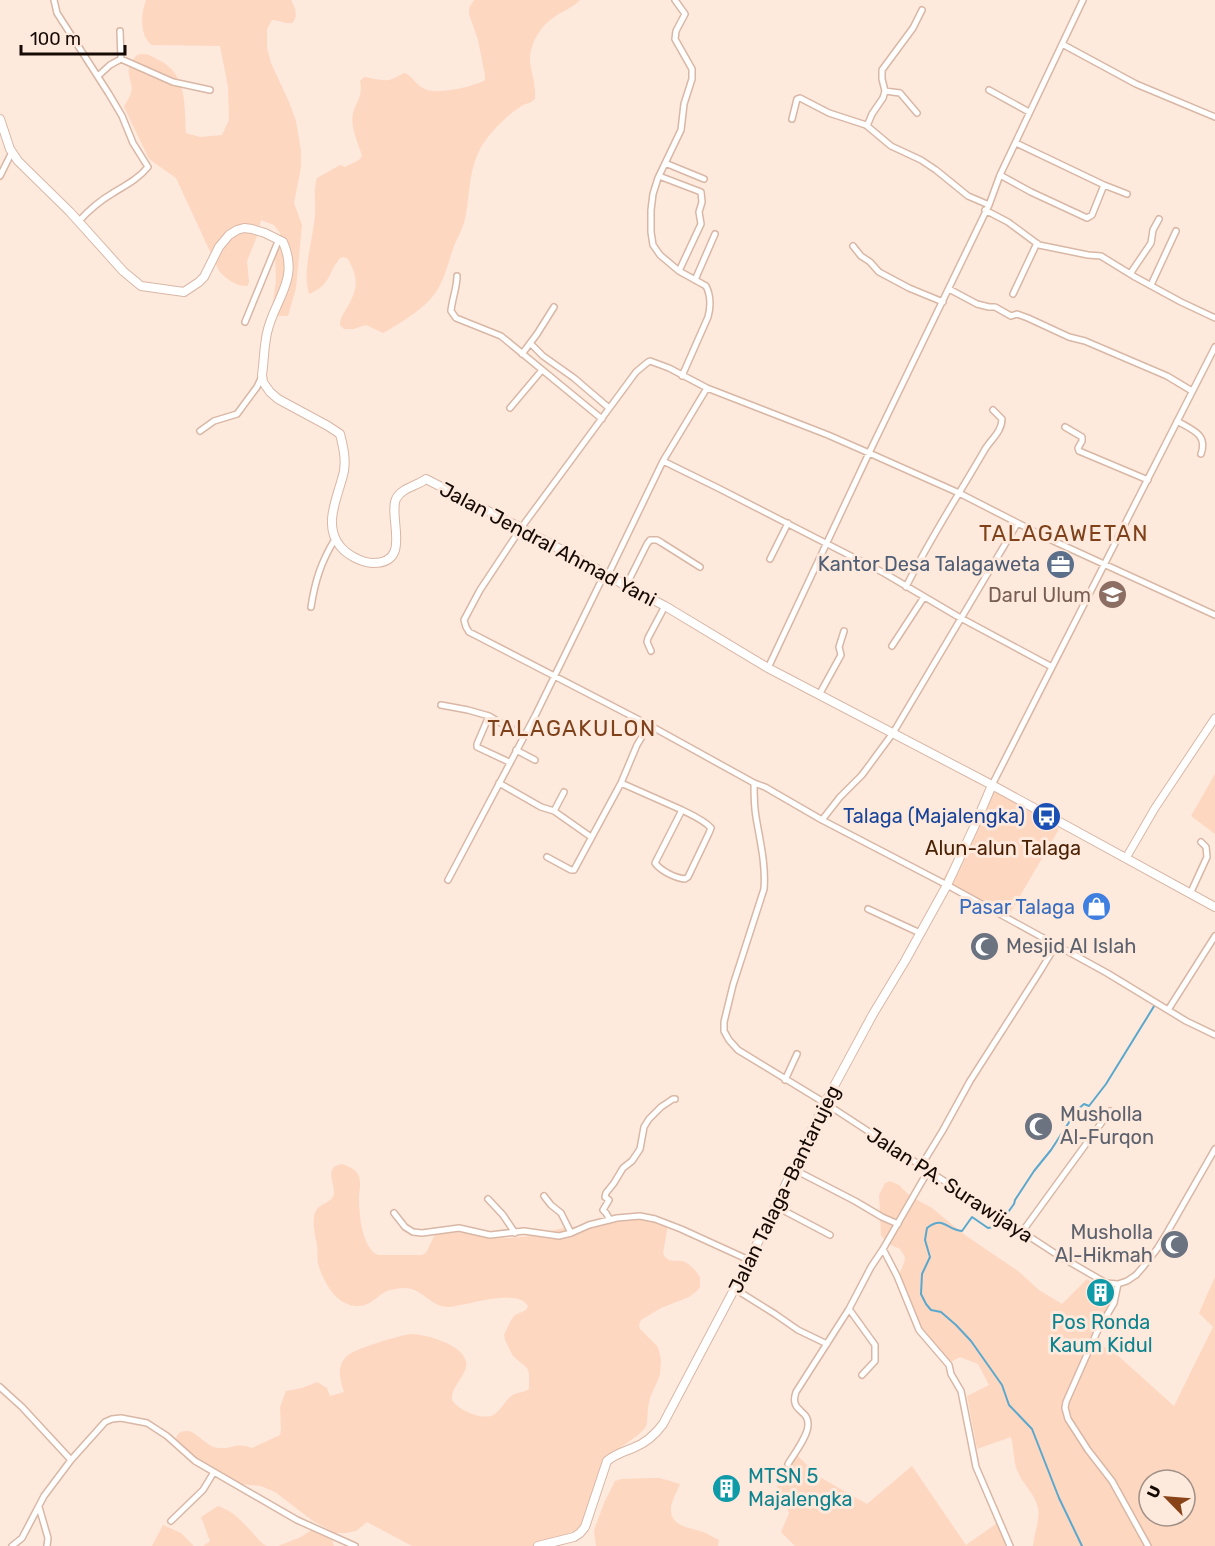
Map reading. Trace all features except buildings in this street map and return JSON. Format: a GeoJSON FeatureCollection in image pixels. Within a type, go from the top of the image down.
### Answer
{"type":"FeatureCollection","features":[{"type":"Feature","properties":{"kind":"main road"},"geometry":{"type":"LineString","coordinates":[[0,118],[12,152],[18,161],[79,221],[123,271],[141,286],[184,292],[204,277],[219,247],[229,235],[237,230],[252,229],[283,242],[288,258],[288,275],[267,333],[263,382],[278,399],[319,420],[340,434],[345,451],[344,470],[333,506],[332,526],[335,539]]}},
{"type":"Feature","properties":{"kind":"main road","name":"Jalan Jendral Ahmad Yani"},"geometry":{"type":"LineString","coordinates":[[335,539],[343,550],[356,558],[376,563],[385,560],[391,556],[396,547],[395,501],[401,492],[426,479],[665,606],[768,668],[992,785],[1215,907]]}},
{"type":"Feature","properties":{"kind":"main road","name":"Jalan Talaga-Bantarujeg"},"geometry":{"type":"LineString","coordinates":[[538,1546],[574,1537],[580,1533],[585,1527],[607,1461],[615,1454],[649,1440],[663,1424],[735,1289],[825,1103],[947,885],[992,785]]}},
{"type":"Feature","properties":{"kind":"street"},"geometry":{"type":"LineString","coordinates":[[54,0],[57,13],[122,116],[133,143],[148,167],[135,180],[111,194],[79,221]]}},
{"type":"Feature","properties":{"kind":"street"},"geometry":{"type":"LineString","coordinates":[[675,0],[685,14],[676,31],[675,39],[693,73],[690,90],[684,104],[681,130],[659,176],[651,201],[651,232],[653,245],[660,255],[679,271],[706,287],[710,299],[710,310],[682,376]]}},
{"type":"Feature","properties":{"kind":"street"},"geometry":{"type":"LineString","coordinates":[[768,668],[943,302],[1029,112],[1083,0]]}},
{"type":"Feature","properties":{"kind":"street"},"geometry":{"type":"LineString","coordinates":[[867,126],[885,91],[882,70],[913,28],[922,10]]}},
{"type":"Feature","properties":{"kind":"street"},"geometry":{"type":"LineString","coordinates":[[120,31],[121,59]]}},
{"type":"Feature","properties":{"kind":"street"},"geometry":{"type":"LineString","coordinates":[[1062,44],[1136,84],[1215,117]]}},
{"type":"Feature","properties":{"kind":"street"},"geometry":{"type":"LineString","coordinates":[[98,76],[121,59]]}},
{"type":"Feature","properties":{"kind":"street"},"geometry":{"type":"LineString","coordinates":[[121,59],[173,82],[210,90]]}},
{"type":"Feature","properties":{"kind":"street"},"geometry":{"type":"LineString","coordinates":[[989,90],[1029,112]]}},
{"type":"Feature","properties":{"kind":"street"},"geometry":{"type":"LineString","coordinates":[[885,91],[900,93],[917,113]]}},
{"type":"Feature","properties":{"kind":"street"},"geometry":{"type":"LineString","coordinates":[[792,119],[797,99],[800,98],[829,113],[867,126],[891,147],[921,160],[968,196],[1037,243],[1051,248],[1101,256],[1181,302],[1215,318]]}},
{"type":"Feature","properties":{"kind":"street"},"geometry":{"type":"LineString","coordinates":[[1016,143],[1127,194]]}},
{"type":"Feature","properties":{"kind":"street"},"geometry":{"type":"LineString","coordinates":[[0,176],[12,152]]}},
{"type":"Feature","properties":{"kind":"street"},"geometry":{"type":"LineString","coordinates":[[665,163],[704,179]]}},
{"type":"Feature","properties":{"kind":"street"},"geometry":{"type":"LineString","coordinates":[[1000,175],[1086,218],[1092,215],[1104,185]]}},
{"type":"Feature","properties":{"kind":"street"},"geometry":{"type":"LineString","coordinates":[[659,176],[702,194],[699,212],[701,224],[679,271]]}},
{"type":"Feature","properties":{"kind":"street"},"geometry":{"type":"LineString","coordinates":[[1130,274],[1150,243],[1159,219]]}},
{"type":"Feature","properties":{"kind":"street"},"geometry":{"type":"LineString","coordinates":[[1151,285],[1176,231]]}},
{"type":"Feature","properties":{"kind":"street"},"geometry":{"type":"LineString","coordinates":[[695,279],[715,234]]}},
{"type":"Feature","properties":{"kind":"street"},"geometry":{"type":"LineString","coordinates":[[245,322],[279,239]]}},
{"type":"Feature","properties":{"kind":"street"},"geometry":{"type":"LineString","coordinates":[[1013,294],[1037,243]]}},
{"type":"Feature","properties":{"kind":"street"},"geometry":{"type":"LineString","coordinates":[[853,246],[879,272],[943,302]]}},
{"type":"Feature","properties":{"kind":"street"},"geometry":{"type":"LineString","coordinates":[[457,276],[451,311],[456,318],[501,336],[602,419]]}},
{"type":"Feature","properties":{"kind":"street"},"geometry":{"type":"LineString","coordinates":[[949,288],[977,304],[995,307],[1011,316],[1017,314],[1028,318],[1069,337],[1085,341],[1160,372],[1179,381],[1192,391]]}},
{"type":"Feature","properties":{"kind":"street"},"geometry":{"type":"LineString","coordinates":[[522,354],[554,307]]}},
{"type":"Feature","properties":{"kind":"street"},"geometry":{"type":"LineString","coordinates":[[530,343],[609,408]]}},
{"type":"Feature","properties":{"kind":"street"},"geometry":{"type":"LineString","coordinates":[[992,785],[1215,348]]}},
{"type":"Feature","properties":{"kind":"street"},"geometry":{"type":"LineString","coordinates":[[1215,615],[869,453],[707,388],[653,361],[648,362],[636,372],[609,408],[521,528],[465,616],[469,632],[649,725],[947,885],[1215,1035]]}},
{"type":"Feature","properties":{"kind":"street"},"geometry":{"type":"LineString","coordinates":[[510,408],[542,370]]}},
{"type":"Feature","properties":{"kind":"street"},"geometry":{"type":"LineString","coordinates":[[200,431],[214,422],[237,414],[252,394],[262,375]]}},
{"type":"Feature","properties":{"kind":"street"},"geometry":{"type":"LineString","coordinates":[[448,880],[535,716],[663,461],[707,388]]}},
{"type":"Feature","properties":{"kind":"street"},"geometry":{"type":"LineString","coordinates":[[906,587],[921,556],[1002,424],[1002,419],[993,410]]}},
{"type":"Feature","properties":{"kind":"street"},"geometry":{"type":"LineString","coordinates":[[1177,420],[1203,440],[1201,454]]}},
{"type":"Feature","properties":{"kind":"street"},"geometry":{"type":"LineString","coordinates":[[1065,427],[1082,437],[1079,451],[1148,480]]}},
{"type":"Feature","properties":{"kind":"street"},"geometry":{"type":"LineString","coordinates":[[663,461],[884,573],[960,618],[1052,667]]}},
{"type":"Feature","properties":{"kind":"street"},"geometry":{"type":"LineString","coordinates":[[770,559],[788,523]]}},
{"type":"Feature","properties":{"kind":"street"},"geometry":{"type":"LineString","coordinates":[[822,819],[862,775],[893,733],[1017,524]]}},
{"type":"Feature","properties":{"kind":"street"},"geometry":{"type":"LineString","coordinates":[[311,607],[313,588],[326,554],[335,539]]}},
{"type":"Feature","properties":{"kind":"street"},"geometry":{"type":"LineString","coordinates":[[626,586],[646,544],[653,539],[700,567]]}},
{"type":"Feature","properties":{"kind":"street"},"geometry":{"type":"LineString","coordinates":[[892,646],[924,597]]}},
{"type":"Feature","properties":{"kind":"street"},"geometry":{"type":"LineString","coordinates":[[651,651],[647,642],[648,638],[665,606]]}},
{"type":"Feature","properties":{"kind":"street"},"geometry":{"type":"LineString","coordinates":[[819,695],[841,655],[839,647],[844,631]]}},
{"type":"Feature","properties":{"kind":"street"},"geometry":{"type":"LineString","coordinates":[[441,705],[489,716],[523,736]]}},
{"type":"Feature","properties":{"kind":"street"},"geometry":{"type":"LineString","coordinates":[[489,716],[476,746],[478,749],[509,762]]}},
{"type":"Feature","properties":{"kind":"street"},"geometry":{"type":"LineString","coordinates":[[1126,858],[1155,808],[1215,718]]}},
{"type":"Feature","properties":{"kind":"street"},"geometry":{"type":"LineString","coordinates":[[547,857],[572,870],[576,868],[649,725]]}},
{"type":"Feature","properties":{"kind":"street"},"geometry":{"type":"LineString","coordinates":[[516,750],[535,760]]}},
{"type":"Feature","properties":{"kind":"street"},"geometry":{"type":"LineString","coordinates":[[499,783],[538,805],[554,811],[591,837]]}},
{"type":"Feature","properties":{"kind":"street"},"geometry":{"type":"LineString","coordinates":[[621,783],[682,810],[711,828],[685,879],[667,872],[655,863],[682,810]]}},
{"type":"Feature","properties":{"kind":"street","name":"Jalan PA. Surawijaya"},"geometry":{"type":"LineString","coordinates":[[754,783],[755,814],[763,858],[764,889],[723,1022],[724,1031],[729,1040],[738,1050],[825,1103],[1097,1280],[1106,1284],[1118,1284]]}},
{"type":"Feature","properties":{"kind":"street"},"geometry":{"type":"LineString","coordinates":[[554,811],[564,792]]}},
{"type":"Feature","properties":{"kind":"street"},"geometry":{"type":"LineString","coordinates":[[1190,894],[1207,857],[1206,847],[1201,842]]}},
{"type":"Feature","properties":{"kind":"street"},"geometry":{"type":"LineString","coordinates":[[868,909],[920,933]]}},
{"type":"Feature","properties":{"kind":"street"},"geometry":{"type":"LineString","coordinates":[[1168,1010],[1215,936]]}},
{"type":"Feature","properties":{"kind":"street"},"geometry":{"type":"LineString","coordinates":[[921,1166],[970,1081],[1056,945]]}},
{"type":"Feature","properties":{"kind":"street"},"geometry":{"type":"LineString","coordinates":[[785,1080],[797,1054]]}},
{"type":"Feature","properties":{"kind":"street"},"geometry":{"type":"LineString","coordinates":[[610,1220],[603,1210],[609,1200],[605,1197],[606,1193],[623,1168],[632,1161],[640,1149],[644,1127],[661,1107],[675,1099]]}},
{"type":"Feature","properties":{"kind":"street"},"geometry":{"type":"LineString","coordinates":[[1022,1232],[1110,1111]]}},
{"type":"Feature","properties":{"kind":"street"},"geometry":{"type":"LineString","coordinates":[[1148,1546],[1112,1481],[1068,1419],[1066,1402],[1097,1332],[1114,1303],[1118,1284],[1136,1275],[1157,1249],[1215,1149]]}},
{"type":"Feature","properties":{"kind":"street"},"geometry":{"type":"LineString","coordinates":[[792,1168],[898,1224]]}},
{"type":"Feature","properties":{"kind":"street"},"geometry":{"type":"LineString","coordinates":[[788,1464],[806,1433],[808,1425],[806,1416],[795,1406],[796,1392],[849,1309],[928,1171]]}},
{"type":"Feature","properties":{"kind":"street"},"geometry":{"type":"LineString","coordinates":[[544,1196],[561,1212],[571,1233]]}},
{"type":"Feature","properties":{"kind":"street"},"geometry":{"type":"LineString","coordinates":[[488,1199],[515,1233]]}},
{"type":"Feature","properties":{"kind":"street"},"geometry":{"type":"LineString","coordinates":[[775,1206],[830,1235]]}},
{"type":"Feature","properties":{"kind":"street"},"geometry":{"type":"LineString","coordinates":[[394,1213],[405,1227],[413,1232],[459,1228],[490,1235],[524,1231],[559,1236],[610,1220],[640,1216],[655,1219],[703,1238],[749,1260]]}},
{"type":"Feature","properties":{"kind":"street"},"geometry":{"type":"LineString","coordinates":[[883,1249],[897,1276],[919,1330],[949,1365],[951,1374],[961,1391],[978,1473],[1010,1546]]}},
{"type":"Feature","properties":{"kind":"street"},"geometry":{"type":"LineString","coordinates":[[735,1289],[798,1330],[827,1344]]}},
{"type":"Feature","properties":{"kind":"street"},"geometry":{"type":"LineString","coordinates":[[849,1309],[874,1346],[875,1360],[862,1376]]}},
{"type":"Feature","properties":{"kind":"street"},"geometry":{"type":"LineString","coordinates":[[0,1387],[22,1407],[71,1460]]}},
{"type":"Feature","properties":{"kind":"street"},"geometry":{"type":"LineString","coordinates":[[12,1546],[22,1538],[52,1485],[105,1422],[112,1419],[130,1419],[156,1428],[186,1455],[297,1520],[355,1546]]}},
{"type":"Feature","properties":{"kind":"street"},"geometry":{"type":"LineString","coordinates":[[171,1521],[203,1490],[213,1472]]}},
{"type":"Feature","properties":{"kind":"street"},"geometry":{"type":"LineString","coordinates":[[39,1507],[48,1538],[47,1546]]}},
{"type":"Feature","properties":{"kind":"green space"},"geometry":{"type":"Polygon","coordinates":[[[146,0],[291,0],[294,6],[296,15],[292,23],[272,20],[267,29],[267,48],[271,63],[296,121],[301,151],[301,167],[294,203],[302,225],[296,288],[288,316],[278,316],[272,307],[276,281],[275,255],[280,239],[280,233],[274,225],[261,220],[247,261],[248,286],[236,284],[225,277],[219,271],[176,178],[149,159],[124,107],[132,88],[129,67],[137,55],[146,54],[168,66],[180,82],[183,92],[186,133],[200,137],[222,135],[229,120],[228,87],[220,46],[152,45],[143,30],[142,18],[146,0]]]}},
{"type":"Feature","properties":{"kind":"green space"},"geometry":{"type":"Polygon","coordinates":[[[474,0],[580,0],[549,21],[535,39],[530,62],[535,99],[505,118],[481,147],[472,172],[464,224],[443,279],[429,301],[402,322],[383,333],[366,325],[344,329],[340,325],[342,316],[356,284],[348,259],[340,258],[325,283],[316,291],[309,294],[307,284],[317,178],[340,165],[345,167],[362,156],[352,118],[360,95],[360,81],[364,77],[388,80],[404,73],[423,88],[436,91],[463,88],[485,80],[478,40],[469,14],[469,8],[474,0]]]}},
{"type":"Feature","properties":{"kind":"green space"},"geometry":{"type":"Polygon","coordinates":[[[1215,774],[1215,834],[1191,816],[1215,774]]]}},
{"type":"Feature","properties":{"kind":"green space","name":"Alun-alun Talaga"},"geometry":{"type":"Polygon","coordinates":[[[993,787],[1059,829],[1009,915],[942,881],[993,787]]]}},
{"type":"Feature","properties":{"kind":"green space"},"geometry":{"type":"Polygon","coordinates":[[[342,1164],[358,1174],[362,1230],[368,1245],[378,1255],[422,1255],[426,1253],[437,1230],[457,1230],[489,1237],[511,1238],[646,1216],[668,1224],[663,1254],[669,1260],[684,1262],[692,1267],[700,1277],[700,1287],[689,1297],[661,1308],[641,1320],[640,1329],[658,1347],[661,1360],[660,1375],[650,1398],[647,1423],[638,1435],[610,1455],[587,1519],[576,1530],[540,1546],[412,1546],[367,1522],[356,1531],[335,1533],[313,1521],[275,1492],[261,1486],[237,1484],[183,1454],[177,1447],[176,1439],[182,1431],[191,1432],[210,1445],[220,1448],[242,1446],[252,1448],[280,1435],[280,1407],[286,1391],[317,1382],[327,1388],[330,1396],[344,1392],[340,1369],[346,1357],[367,1346],[411,1334],[434,1338],[459,1350],[464,1356],[465,1371],[454,1390],[452,1400],[460,1408],[472,1414],[484,1417],[495,1414],[511,1396],[529,1389],[527,1368],[513,1356],[504,1335],[515,1315],[526,1310],[528,1306],[523,1301],[504,1298],[450,1307],[436,1304],[419,1292],[405,1288],[388,1291],[367,1304],[357,1306],[338,1299],[333,1294],[322,1276],[318,1263],[314,1221],[319,1207],[333,1197],[331,1172],[333,1168],[342,1164]]]}},
{"type":"Feature","properties":{"kind":"green space"},"geometry":{"type":"Polygon","coordinates":[[[890,1181],[899,1185],[910,1196],[932,1208],[965,1235],[1018,1271],[1039,1290],[1062,1304],[1087,1279],[1115,1296],[1091,1339],[1115,1353],[1174,1406],[1213,1327],[1199,1313],[1215,1277],[1215,1546],[1033,1546],[1038,1508],[1017,1470],[1011,1437],[977,1449],[967,1396],[989,1385],[978,1364],[960,1357],[947,1364],[921,1331],[899,1277],[905,1257],[900,1249],[887,1243],[881,1235],[879,1195],[885,1183],[890,1181]]]}},
{"type":"Feature","properties":{"kind":"green space"},"geometry":{"type":"Polygon","coordinates":[[[796,1454],[818,1476],[867,1504],[912,1466],[966,1545],[1000,1521],[1010,1546],[795,1546],[781,1532],[789,1513],[777,1486],[796,1454]]]}},
{"type":"Feature","properties":{"kind":"green space"},"geometry":{"type":"Polygon","coordinates":[[[660,1478],[680,1484],[671,1511],[675,1521],[719,1540],[718,1546],[596,1546],[594,1530],[615,1481],[660,1478]]]}},
{"type":"Feature","properties":{"kind":"green space"},"geometry":{"type":"Polygon","coordinates":[[[218,1506],[237,1517],[267,1546],[203,1546],[210,1541],[201,1517],[218,1506]]]}},
{"type":"Feature","properties":{"kind":"green space"},"geometry":{"type":"Polygon","coordinates":[[[163,1525],[181,1533],[194,1546],[152,1546],[163,1525]]]}},
{"type":"Feature","properties":{"kind":"green space"},"geometry":{"type":"Polygon","coordinates":[[[313,1529],[332,1540],[334,1546],[278,1546],[301,1537],[313,1529]]]}},
{"type":"Feature","properties":{"kind":"waterway"},"geometry":{"type":"LineString","coordinates":[[1082,1546],[1059,1498],[1032,1429],[1009,1405],[1002,1385],[971,1341],[941,1312],[931,1310],[926,1304],[921,1294],[922,1274],[930,1257],[925,1240],[927,1228],[937,1223],[962,1231],[972,1217],[988,1228],[998,1226],[1077,1110],[1084,1104],[1089,1106],[1106,1084],[1156,1003]]}},
{"type":"Feature","properties":{"kind":"place","name":"Kantor Desa Talagaweta"},"geometry":{"type":"Point","coordinates":[1061,564]}},
{"type":"Feature","properties":{"kind":"place","name":"Darul Ulum"},"geometry":{"type":"Point","coordinates":[1112,595]}},
{"type":"Feature","properties":{"kind":"place","name":"Talaga (Majalengka)"},"geometry":{"type":"Point","coordinates":[1046,816]}},
{"type":"Feature","properties":{"kind":"place","name":"Pasar Talaga"},"geometry":{"type":"Point","coordinates":[1096,907]}},
{"type":"Feature","properties":{"kind":"place","name":"Mesjid Al Islah"},"geometry":{"type":"Point","coordinates":[985,946]}},
{"type":"Feature","properties":{"kind":"place","name":"Musholla Al-Furqon"},"geometry":{"type":"Point","coordinates":[1039,1126]}},
{"type":"Feature","properties":{"kind":"place","name":"Musholla Al-Hikmah"},"geometry":{"type":"Point","coordinates":[1174,1244]}},
{"type":"Feature","properties":{"kind":"place","name":"Pos Ronda Kaum Kidul"},"geometry":{"type":"Point","coordinates":[1101,1292]}},
{"type":"Feature","properties":{"kind":"place","name":"MTSN 5 Majalengka"},"geometry":{"type":"Point","coordinates":[727,1488]}},
{"type":"Feature","properties":{"kind":"district","name":"TALAGAWETAN"},"geometry":{"type":"Point","coordinates":[1064,533]}},
{"type":"Feature","properties":{"kind":"district","name":"TALAGAKULON"},"geometry":{"type":"Point","coordinates":[572,728]}}]}
